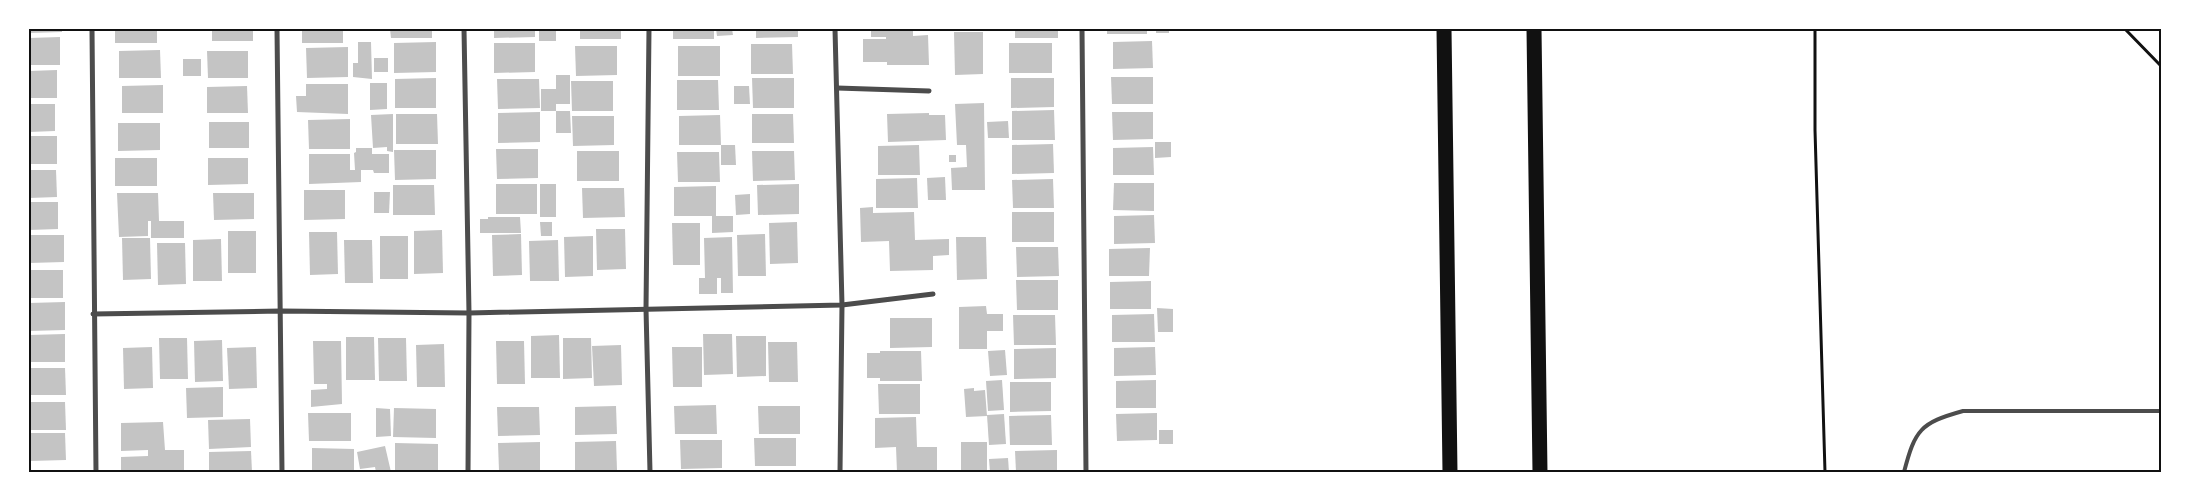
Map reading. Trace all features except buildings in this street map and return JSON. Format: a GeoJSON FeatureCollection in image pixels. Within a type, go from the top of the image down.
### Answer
{"type":"FeatureCollection","features":[{"type":"Feature","properties":{"kind":"highway"},"geometry":{"type":"LineString","coordinates":[[1444,29],[1450,472]]}},
{"type":"Feature","properties":{"kind":"highway"},"geometry":{"type":"LineString","coordinates":[[1534,29],[1540,472]]}},
{"type":"Feature","properties":{"kind":"street"},"geometry":{"type":"LineString","coordinates":[[92,29],[93,314],[96,472]]}},
{"type":"Feature","properties":{"kind":"street"},"geometry":{"type":"LineString","coordinates":[[277,29],[282,472]]}},
{"type":"Feature","properties":{"kind":"street"},"geometry":{"type":"LineString","coordinates":[[464,29],[469,313],[468,472]]}},
{"type":"Feature","properties":{"kind":"street"},"geometry":{"type":"LineString","coordinates":[[649,29],[646,309],[650,472]]}},
{"type":"Feature","properties":{"kind":"street"},"geometry":{"type":"LineString","coordinates":[[835,29],[842,305],[840,472]]}},
{"type":"Feature","properties":{"kind":"street"},"geometry":{"type":"LineString","coordinates":[[1082,29],[1086,472]]}},
{"type":"Feature","properties":{"kind":"street"},"geometry":{"type":"LineString","coordinates":[[837,88],[929,91]]}},
{"type":"Feature","properties":{"kind":"street"},"geometry":{"type":"LineString","coordinates":[[93,314],[281,311],[469,313],[842,305],[933,294]]}},
{"type":"Feature","properties":{"kind":"lane"},"geometry":{"type":"LineString","coordinates":[[1904,472],[1912,442],[1933,419],[1963,411],[2161,411]]}},
{"type":"Feature","properties":{"kind":"path"},"geometry":{"type":"LineString","coordinates":[[1815,29],[1825,472]]}},
{"type":"Feature","properties":{"kind":"path"},"geometry":{"type":"LineString","coordinates":[[2125,29],[2161,66]]}}]}
